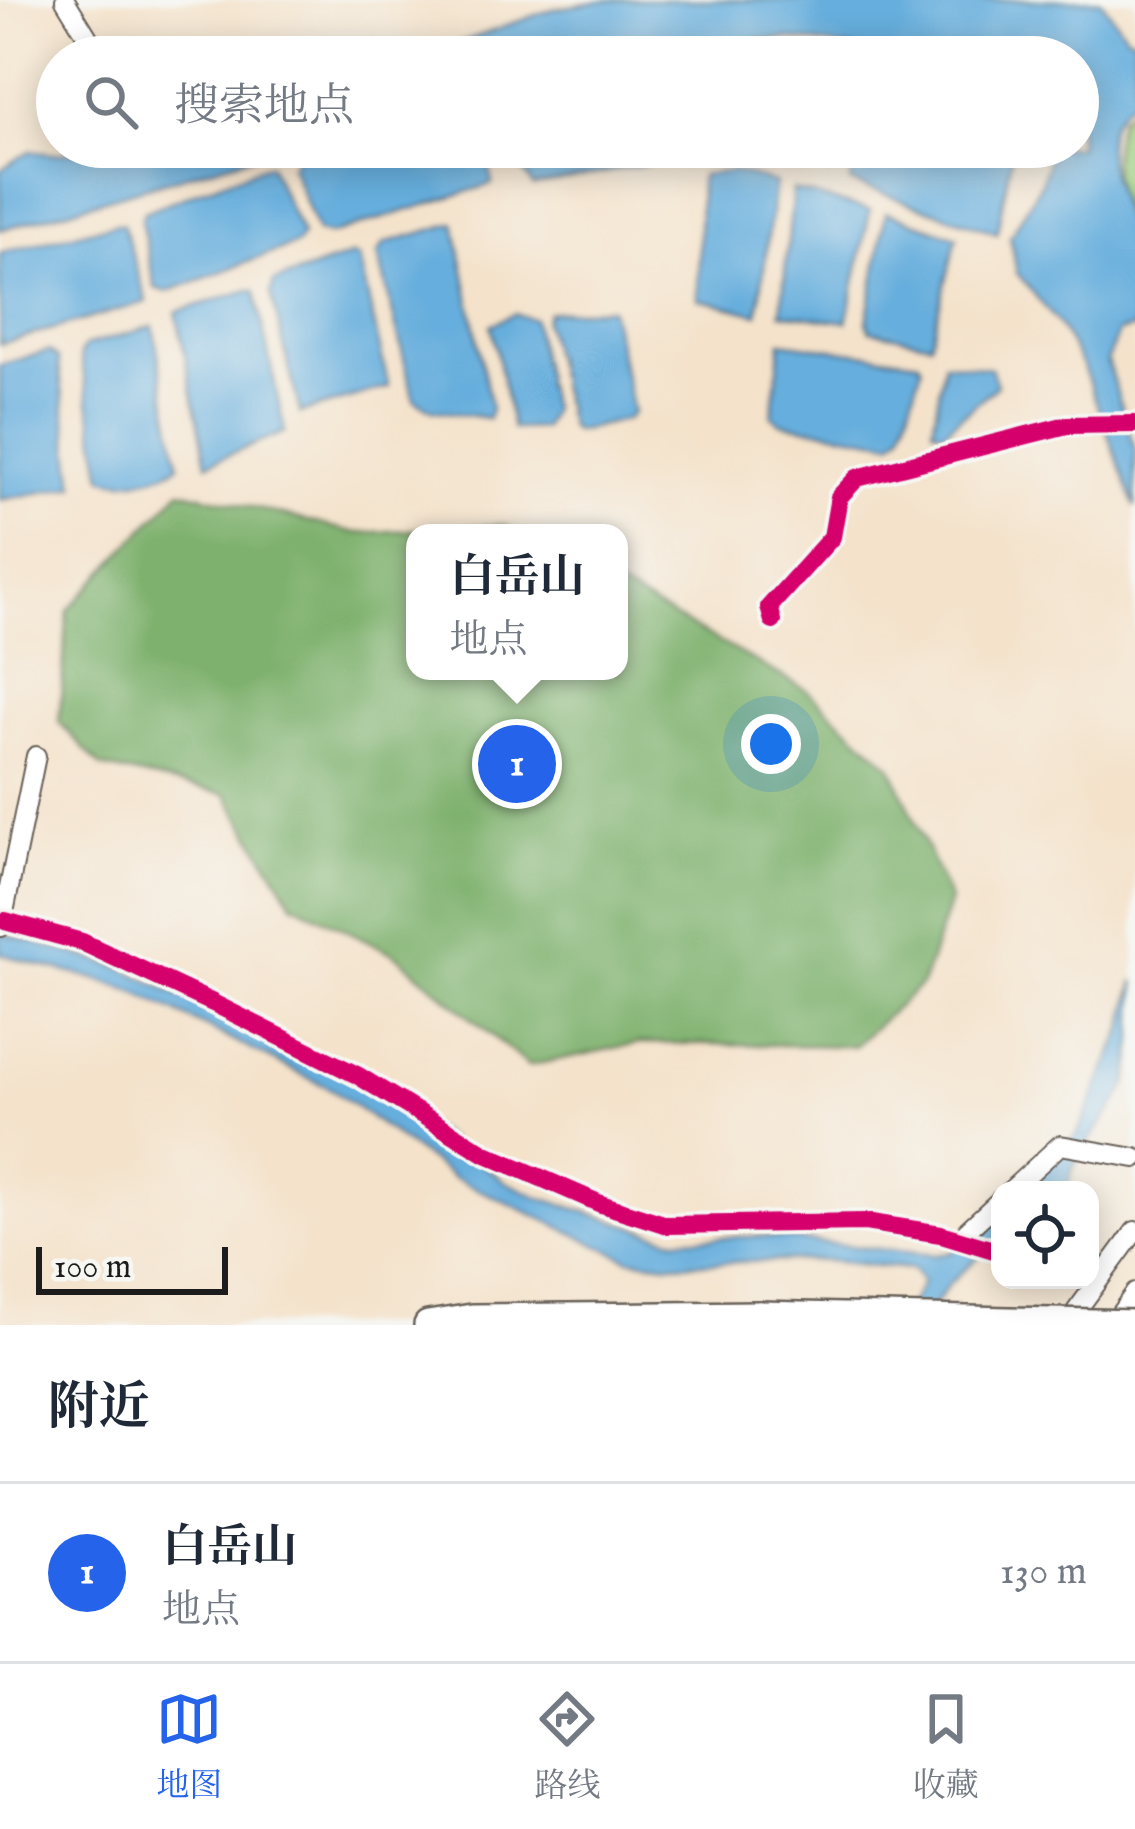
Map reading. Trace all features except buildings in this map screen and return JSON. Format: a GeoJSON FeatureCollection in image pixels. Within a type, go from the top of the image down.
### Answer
{"type":"FeatureCollection","features":[{"type":"Feature","properties":{"kind":"highway"},"geometry":{"type":"LineString","coordinates":[[428,1325],[472,1318],[760,1315],[1135,1324]]}},
{"type":"Feature","properties":{"kind":"street"},"geometry":{"type":"LineString","coordinates":[[64,0],[87,36]]}},
{"type":"Feature","properties":{"kind":"street"},"geometry":{"type":"LineString","coordinates":[[773,621],[770,607],[832,537],[839,497],[857,478],[902,463],[1092,423],[1134,424]]}},
{"type":"Feature","properties":{"kind":"street"},"geometry":{"type":"LineString","coordinates":[[36,756],[3,924],[82,942],[213,1003],[357,1075],[485,1154],[601,1204],[667,1225],[865,1222],[959,1238],[991,1249]]}},
{"type":"Feature","properties":{"kind":"street"},"geometry":{"type":"LineString","coordinates":[[1021,1181],[1060,1145],[1135,1158]]}},
{"type":"Feature","properties":{"kind":"street"},"geometry":{"type":"LineString","coordinates":[[959,1238],[991,1208]]}},
{"type":"Feature","properties":{"kind":"street"},"geometry":{"type":"LineString","coordinates":[[1099,1278],[1135,1231]]}},
{"type":"Feature","properties":{"kind":"street"},"geometry":{"type":"LineString","coordinates":[[1066,1325],[1091,1289]]}},
{"type":"Feature","properties":{"kind":"street"},"geometry":{"type":"LineString","coordinates":[[1112,1325],[1135,1293]]}},
{"type":"Feature","properties":{"kind":"green space"},"geometry":{"type":"Polygon","coordinates":[[[1135,106],[1135,240],[1117,196],[1113,149],[1120,118],[1135,106]]]}},
{"type":"Feature","properties":{"kind":"green space"},"geometry":{"type":"Polygon","coordinates":[[[181,490],[357,533],[406,530],[406,680],[628,680],[628,592],[807,690],[891,766],[950,901],[922,984],[854,1046],[640,1043],[528,1066],[396,955],[293,903],[226,794],[101,767],[59,722],[68,610],[181,490]]]}},
{"type":"Feature","properties":{"kind":"water"},"geometry":{"type":"Polygon","coordinates":[[[607,0],[1101,0],[1127,36],[1135,38],[1135,99],[1118,113],[1109,131],[1108,152],[1135,253],[1135,328],[1118,332],[1107,361],[1135,450],[1135,507],[1083,367],[1057,322],[1017,273],[1010,237],[1046,168],[1099,168],[1099,36],[479,36],[553,9],[607,0]]]}},
{"type":"Feature","properties":{"kind":"water"},"geometry":{"type":"Polygon","coordinates":[[[36,152],[36,168],[211,168],[0,230],[0,170],[36,152]]]}},
{"type":"Feature","properties":{"kind":"water"},"geometry":{"type":"Polygon","coordinates":[[[259,168],[271,168],[302,235],[297,244],[167,292],[155,288],[141,220],[144,212],[259,168]]]}},
{"type":"Feature","properties":{"kind":"water"},"geometry":{"type":"Polygon","coordinates":[[[292,168],[490,168],[492,184],[330,235],[317,232],[292,168]]]}},
{"type":"Feature","properties":{"kind":"water"},"geometry":{"type":"Polygon","coordinates":[[[521,168],[628,168],[533,186],[521,168]]]}},
{"type":"Feature","properties":{"kind":"water"},"geometry":{"type":"Polygon","coordinates":[[[854,168],[1009,168],[997,233],[850,182],[854,168]]]}},
{"type":"Feature","properties":{"kind":"water"},"geometry":{"type":"Polygon","coordinates":[[[732,171],[775,183],[758,314],[698,299],[700,180],[702,175],[732,171]]]}},
{"type":"Feature","properties":{"kind":"water"},"geometry":{"type":"Polygon","coordinates":[[[793,190],[870,210],[847,322],[781,313],[793,190]]]}},
{"type":"Feature","properties":{"kind":"water"},"geometry":{"type":"Polygon","coordinates":[[[886,212],[957,237],[930,343],[870,330],[867,322],[886,212]]]}},
{"type":"Feature","properties":{"kind":"water"},"geometry":{"type":"Polygon","coordinates":[[[455,223],[491,409],[488,418],[432,410],[414,400],[378,254],[385,243],[455,223]]]}},
{"type":"Feature","properties":{"kind":"water"},"geometry":{"type":"Polygon","coordinates":[[[123,224],[147,302],[0,344],[0,253],[123,224]]]}},
{"type":"Feature","properties":{"kind":"water"},"geometry":{"type":"Polygon","coordinates":[[[353,255],[359,259],[389,387],[300,413],[271,293],[274,282],[353,255]]]}},
{"type":"Feature","properties":{"kind":"water"},"geometry":{"type":"Polygon","coordinates":[[[255,291],[285,432],[207,464],[176,312],[255,291]]]}},
{"type":"Feature","properties":{"kind":"water"},"geometry":{"type":"Polygon","coordinates":[[[610,308],[633,412],[627,419],[575,432],[569,427],[544,321],[548,312],[610,308]]]}},
{"type":"Feature","properties":{"kind":"water"},"geometry":{"type":"Polygon","coordinates":[[[514,314],[533,319],[551,411],[543,428],[512,429],[491,325],[514,314]]]}},
{"type":"Feature","properties":{"kind":"water"},"geometry":{"type":"Polygon","coordinates":[[[153,326],[179,465],[142,479],[111,480],[103,477],[80,354],[85,346],[153,326]]]}},
{"type":"Feature","properties":{"kind":"water"},"geometry":{"type":"Polygon","coordinates":[[[781,342],[919,361],[922,367],[902,433],[892,442],[781,423],[772,416],[781,342]]]}},
{"type":"Feature","properties":{"kind":"water"},"geometry":{"type":"Polygon","coordinates":[[[49,351],[58,358],[75,486],[0,500],[0,365],[49,351]]]}},
{"type":"Feature","properties":{"kind":"water"},"geometry":{"type":"Polygon","coordinates":[[[944,362],[991,368],[997,385],[943,432],[933,428],[944,362]]]}},
{"type":"Feature","properties":{"kind":"water"},"geometry":{"type":"Polygon","coordinates":[[[0,933],[120,967],[350,1077],[419,1118],[506,1182],[541,1198],[674,1239],[761,1236],[934,1255],[950,1253],[991,1214],[991,1245],[949,1284],[921,1325],[898,1325],[922,1283],[913,1269],[819,1260],[668,1264],[629,1259],[452,1177],[333,1090],[139,994],[0,953],[0,933]]]}},
{"type":"Feature","properties":{"kind":"water"},"geometry":{"type":"Polygon","coordinates":[[[1135,980],[1127,1085],[1081,1153],[1069,1181],[1027,1181],[1077,1135],[1124,1028],[1135,980]]]}},
{"type":"Feature","properties":{"kind":"cycle path"},"geometry":{"type":"LineString","coordinates":[[773,621],[769,607],[832,537],[839,497],[857,478],[1067,425],[1135,424]]}},
{"type":"Feature","properties":{"kind":"cycle path"},"geometry":{"type":"LineString","coordinates":[[5,921],[82,942],[213,1003],[357,1075],[486,1154],[601,1204],[667,1225],[865,1222],[941,1234],[991,1249]]}},
{"type":"Feature","properties":{"kind":"place","name":"白岳山"},"geometry":{"type":"Point","coordinates":[517,764]}}]}
